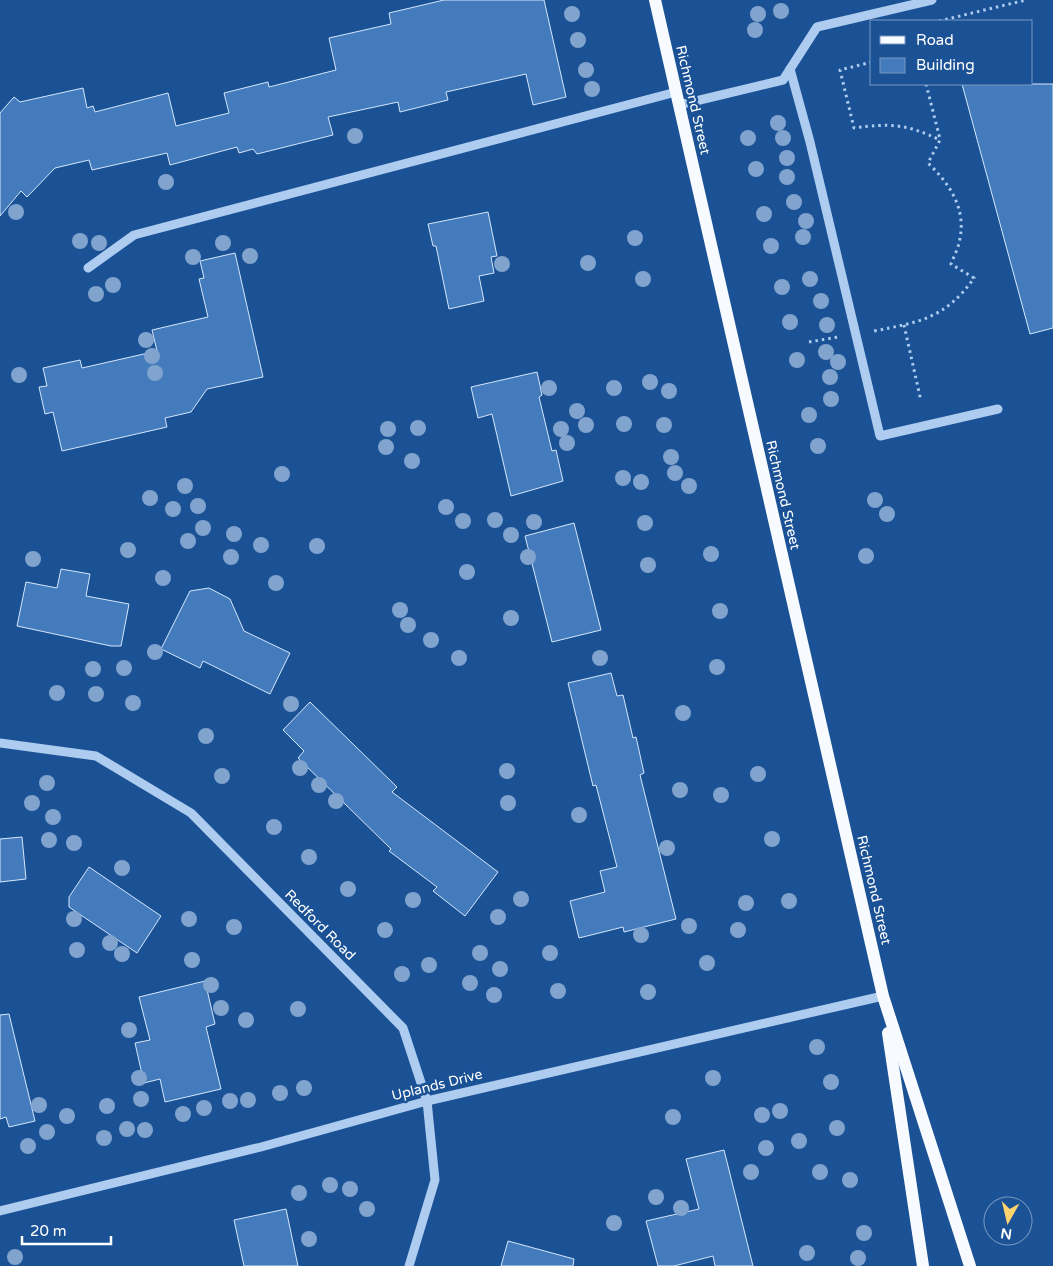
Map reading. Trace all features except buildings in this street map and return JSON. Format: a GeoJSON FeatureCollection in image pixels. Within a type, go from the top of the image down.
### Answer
{"type":"FeatureCollection","features":[{"type":"Feature","properties":{"kind":"main road","name":"Richmond Street"},"geometry":{"type":"LineString","coordinates":[[655,0],[883,996],[923,1266]]}},
{"type":"Feature","properties":{"kind":"main road","name":"Richmond Street"},"geometry":{"type":"LineString","coordinates":[[883,996],[970,1266]]}},
{"type":"Feature","properties":{"kind":"street"},"geometry":{"type":"LineString","coordinates":[[88,268],[134,235],[677,99],[783,80],[818,27],[932,0]]}},
{"type":"Feature","properties":{"kind":"street"},"geometry":{"type":"LineString","coordinates":[[790,69],[810,142],[880,436],[998,409]]}},
{"type":"Feature","properties":{"kind":"street","name":"Redford Road"},"geometry":{"type":"LineString","coordinates":[[0,743],[96,756],[191,813],[403,1028],[427,1101],[436,1180],[410,1266]]}},
{"type":"Feature","properties":{"kind":"street","name":"Uplands Drive"},"geometry":{"type":"LineString","coordinates":[[0,1211],[261,1147],[427,1101],[883,996]]}},
{"type":"Feature","properties":{"kind":"path"},"geometry":{"type":"LineString","coordinates":[[943,20],[1026,0]]}},
{"type":"Feature","properties":{"kind":"path"},"geometry":{"type":"LineString","coordinates":[[870,62],[840,70],[854,128],[882,124],[900,126],[923,132],[940,140]]}},
{"type":"Feature","properties":{"kind":"path"},"geometry":{"type":"LineString","coordinates":[[809,342],[915,323],[934,316],[966,289],[974,278],[951,264],[960,239],[962,220],[956,200],[948,184],[928,163],[940,140],[926,85]]}},
{"type":"Feature","properties":{"kind":"path"},"geometry":{"type":"LineString","coordinates":[[904,325],[921,401]]}}]}
